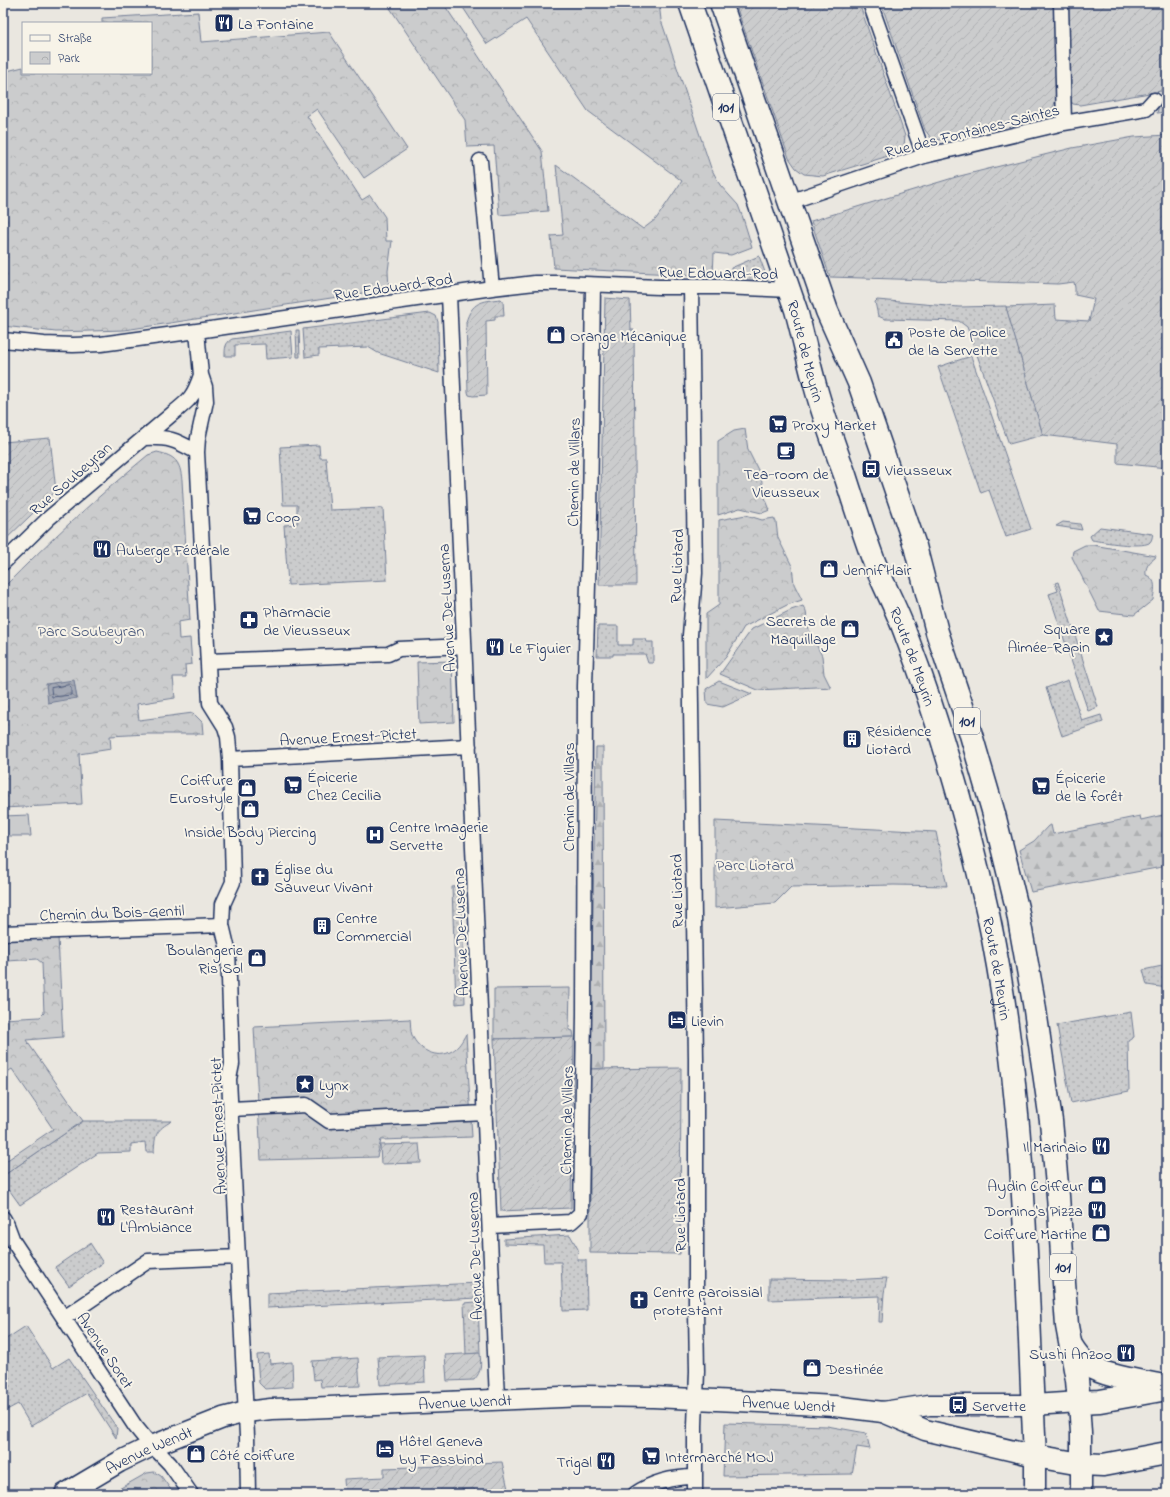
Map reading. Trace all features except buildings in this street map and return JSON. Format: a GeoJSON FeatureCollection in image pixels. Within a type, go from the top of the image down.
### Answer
{"type":"FeatureCollection","features":[{"type":"Feature","properties":{"kind":"main road","name":"Route de Meyrin"},"geometry":{"type":"LineString","coordinates":[[690,3],[789,290],[803,336],[813,381],[824,414],[874,561],[896,608],[939,730],[966,821],[988,914],[1005,1008],[1018,1129],[1029,1307],[1033,1405]]}},
{"type":"Feature","properties":{"kind":"main road","name":"Route de Meyrin"},"geometry":{"type":"LineString","coordinates":[[721,3],[794,200],[827,311],[859,383],[915,546],[933,620],[967,721],[994,814],[1006,861],[1026,955],[1048,1098],[1058,1196],[1067,1326],[1077,1380],[1079,1402]]}},
{"type":"Feature","properties":{"kind":"main road"},"geometry":{"type":"LineString","coordinates":[[1070,1342],[1082,1360],[1095,1369],[1108,1374],[1167,1388]]}},
{"type":"Feature","properties":{"kind":"main road"},"geometry":{"type":"LineString","coordinates":[[1079,1402],[1100,1401],[1167,1388]]}},
{"type":"Feature","properties":{"kind":"main road","name":"Avenue Wendt"},"geometry":{"type":"LineString","coordinates":[[65,1494],[114,1465],[152,1446],[223,1418],[246,1412],[278,1409],[584,1396],[819,1405],[883,1412],[929,1405],[1033,1405],[1079,1402]]}},
{"type":"Feature","properties":{"kind":"main road","name":"101"},"geometry":{"type":"LineString","coordinates":[[1079,1402],[1081,1494]]}},
{"type":"Feature","properties":{"kind":"main road","name":"101"},"geometry":{"type":"LineString","coordinates":[[1033,1405],[1035,1494]]}},
{"type":"Feature","properties":{"kind":"main road","name":"Avenue Wendt"},"geometry":{"type":"LineString","coordinates":[[883,1412],[925,1430],[1035,1456],[1081,1464],[1103,1465],[1167,1453]]}},
{"type":"Feature","properties":{"kind":"street"},"geometry":{"type":"LineString","coordinates":[[870,3],[924,156]]}},
{"type":"Feature","properties":{"kind":"street"},"geometry":{"type":"LineString","coordinates":[[1061,3],[1064,123]]}},
{"type":"Feature","properties":{"kind":"street","name":"Rue des Fontaines-Saintes"},"geometry":{"type":"LineString","coordinates":[[794,200],[924,156],[1064,123],[1146,109],[1154,100]]}},
{"type":"Feature","properties":{"kind":"street"},"geometry":{"type":"LineString","coordinates":[[480,161],[492,288]]}},
{"type":"Feature","properties":{"kind":"street","name":"Rue Edouard-Rod"},"geometry":{"type":"LineString","coordinates":[[3,340],[44,344],[101,344],[535,283],[789,290]]}},
{"type":"Feature","properties":{"kind":"street","name":"Chemin de Villars"},"geometry":{"type":"LineString","coordinates":[[490,1226],[571,1222],[581,1213],[584,1014],[585,686],[590,516],[593,285]]}},
{"type":"Feature","properties":{"kind":"street","name":"Rue Liotard"},"geometry":{"type":"LineString","coordinates":[[691,287],[695,574],[690,635],[696,1059],[697,1371],[695,1400],[695,1494]]}},
{"type":"Feature","properties":{"kind":"street","name":"Avenue De-Luserna"},"geometry":{"type":"LineString","coordinates":[[449,295],[497,1399]]}},
{"type":"Feature","properties":{"kind":"street","name":"Avenue Ernest-Pictet"},"geometry":{"type":"LineString","coordinates":[[197,331],[201,375],[205,387],[206,401],[198,438],[197,452],[210,703],[225,727],[228,737],[230,759],[233,882],[223,904],[222,925],[228,950],[232,1064],[229,1079],[246,1412],[248,1494]]}},
{"type":"Feature","properties":{"kind":"street","name":"Rue Soubeyran"},"geometry":{"type":"LineString","coordinates":[[3,563],[48,518],[188,402],[196,391],[201,375]]}},
{"type":"Feature","properties":{"kind":"street"},"geometry":{"type":"LineString","coordinates":[[144,438],[161,437],[175,440],[197,452]]}},
{"type":"Feature","properties":{"kind":"street"},"geometry":{"type":"LineString","coordinates":[[208,661],[388,654],[399,648],[464,646]]}},
{"type":"Feature","properties":{"kind":"street","name":"Avenue Ernest-Pictet"},"geometry":{"type":"LineString","coordinates":[[230,759],[469,746]]}},
{"type":"Feature","properties":{"kind":"street","name":"Chemin du Bois-Gentil"},"geometry":{"type":"LineString","coordinates":[[3,933],[222,925]]}},
{"type":"Feature","properties":{"kind":"street"},"geometry":{"type":"LineString","coordinates":[[231,1109],[306,1105],[329,1121],[485,1113]]}},
{"type":"Feature","properties":{"kind":"street","name":"Avenue Soret"},"geometry":{"type":"LineString","coordinates":[[3,1218],[13,1241],[135,1426],[170,1464],[191,1494]]}},
{"type":"Feature","properties":{"kind":"street"},"geometry":{"type":"LineString","coordinates":[[64,1318],[148,1261],[238,1257]]}},
{"type":"Feature","properties":{"kind":"street"},"geometry":{"type":"LineString","coordinates":[[635,1494],[646,1486],[663,1481],[679,1477],[696,1477]]}},
{"type":"Feature","properties":{"kind":"green space"},"geometry":{"type":"Polygon","coordinates":[[[398,3],[443,3],[542,151],[548,211],[499,215],[494,146],[467,147],[465,120],[390,8],[398,3]]]}},
{"type":"Feature","properties":{"kind":"green space"},"geometry":{"type":"Polygon","coordinates":[[[460,3],[659,3],[661,20],[711,168],[720,185],[738,205],[752,247],[731,255],[714,253],[713,276],[554,268],[551,236],[563,235],[556,165],[643,229],[656,219],[682,181],[588,111],[526,19],[487,44],[460,3]]]}},
{"type":"Feature","properties":{"kind":"green space"},"geometry":{"type":"Polygon","coordinates":[[[735,3],[859,3],[905,136],[904,146],[898,153],[823,176],[804,174],[796,168],[789,158],[735,3]]]}},
{"type":"Feature","properties":{"kind":"green space"},"geometry":{"type":"Polygon","coordinates":[[[881,3],[1055,3],[1056,99],[1053,108],[1045,114],[989,126],[940,140],[931,138],[925,130],[881,3]]]}},
{"type":"Feature","properties":{"kind":"green space"},"geometry":{"type":"Polygon","coordinates":[[[1067,3],[1167,3],[1167,90],[1080,105],[1073,104],[1069,98],[1067,3]]]}},
{"type":"Feature","properties":{"kind":"green space"},"geometry":{"type":"Polygon","coordinates":[[[198,12],[201,42],[329,32],[407,149],[364,178],[317,109],[307,116],[362,200],[370,195],[385,217],[386,241],[392,241],[388,271],[389,289],[125,330],[56,332],[3,326],[3,234],[7,234],[3,186],[3,72],[22,67],[22,74],[152,74],[152,22],[102,22],[102,18],[198,12]]]}},
{"type":"Feature","properties":{"kind":"green space"},"geometry":{"type":"Polygon","coordinates":[[[1163,90],[1167,90],[1167,112],[1157,113],[1163,90]]]}},
{"type":"Feature","properties":{"kind":"green space"},"geometry":{"type":"Polygon","coordinates":[[[1167,135],[1167,468],[1117,463],[1117,444],[1043,435],[1006,307],[1055,305],[1056,319],[1089,321],[1094,299],[1075,295],[1074,282],[1058,284],[830,277],[811,221],[956,177],[1072,148],[1134,137],[1167,135]]]}},
{"type":"Feature","properties":{"kind":"green space"},"geometry":{"type":"Polygon","coordinates":[[[759,256],[769,283],[731,282],[731,268],[759,256]]]}},
{"type":"Feature","properties":{"kind":"green space"},"geometry":{"type":"Polygon","coordinates":[[[605,298],[630,300],[631,330],[634,330],[636,585],[599,585],[605,298]]]}},
{"type":"Feature","properties":{"kind":"green space"},"geometry":{"type":"Polygon","coordinates":[[[501,299],[503,301],[504,316],[495,316],[495,320],[486,321],[487,395],[469,395],[466,322],[468,315],[474,306],[478,304],[501,299]]]}},
{"type":"Feature","properties":{"kind":"green space"},"geometry":{"type":"Polygon","coordinates":[[[877,300],[959,307],[1006,306],[1043,435],[1009,444],[967,327],[959,321],[885,319],[878,316],[875,302],[877,300]]]}},
{"type":"Feature","properties":{"kind":"green space"},"geometry":{"type":"Polygon","coordinates":[[[430,313],[436,316],[438,322],[439,373],[378,353],[368,347],[319,349],[319,355],[305,357],[303,329],[430,313]]]}},
{"type":"Feature","properties":{"kind":"green space"},"geometry":{"type":"Polygon","coordinates":[[[296,330],[299,330],[300,357],[297,357],[296,330]]]}},
{"type":"Feature","properties":{"kind":"green space"},"geometry":{"type":"Polygon","coordinates":[[[291,331],[293,357],[266,359],[265,344],[235,345],[235,356],[225,356],[226,346],[232,339],[291,331]]]}},
{"type":"Feature","properties":{"kind":"green space"},"geometry":{"type":"Polygon","coordinates":[[[971,356],[1031,529],[1006,537],[989,490],[981,493],[938,367],[971,356]]]}},
{"type":"Feature","properties":{"kind":"green space"},"geometry":{"type":"Polygon","coordinates":[[[745,429],[748,450],[761,476],[764,495],[770,510],[762,513],[740,508],[718,515],[718,441],[734,431],[745,429]]]}},
{"type":"Feature","properties":{"kind":"green space"},"geometry":{"type":"Polygon","coordinates":[[[50,438],[56,491],[3,542],[3,442],[50,438]]]}},
{"type":"Feature","properties":{"kind":"green space"},"geometry":{"type":"Polygon","coordinates":[[[319,445],[320,458],[326,458],[330,510],[383,508],[387,580],[288,585],[284,525],[297,524],[297,505],[283,505],[280,447],[319,445]]]}},
{"type":"Feature","properties":{"kind":"green space","name":"Parc Soubeyran"},"geometry":{"type":"Polygon","coordinates":[[[157,452],[169,456],[176,461],[180,469],[182,480],[190,620],[178,622],[179,639],[190,638],[192,664],[185,665],[186,677],[173,677],[175,698],[137,704],[139,720],[193,713],[202,722],[203,734],[147,734],[110,736],[111,749],[79,754],[82,804],[3,808],[3,588],[56,536],[110,487],[148,455],[157,452]]]}},
{"type":"Feature","properties":{"kind":"green space"},"geometry":{"type":"Polygon","coordinates":[[[746,515],[762,520],[774,518],[778,538],[792,566],[794,584],[802,600],[787,605],[744,627],[726,657],[706,679],[706,614],[719,605],[719,520],[746,515]]]}},
{"type":"Feature","properties":{"kind":"green space"},"geometry":{"type":"Polygon","coordinates":[[[1063,522],[1080,524],[1082,530],[1056,526],[1063,522]]]}},
{"type":"Feature","properties":{"kind":"green space"},"geometry":{"type":"Polygon","coordinates":[[[1100,527],[1153,534],[1149,543],[1138,545],[1092,540],[1090,536],[1100,527]]]}},
{"type":"Feature","properties":{"kind":"green space"},"geometry":{"type":"Polygon","coordinates":[[[1085,545],[1093,545],[1156,556],[1148,565],[1146,570],[1146,575],[1154,582],[1153,600],[1134,615],[1099,611],[1072,557],[1073,551],[1085,545]]]}},
{"type":"Feature","properties":{"kind":"green space"},"geometry":{"type":"Polygon","coordinates":[[[1058,582],[1098,707],[1088,711],[1049,594],[1058,591],[1055,583],[1058,582]]]}},
{"type":"Feature","properties":{"kind":"green space"},"geometry":{"type":"Polygon","coordinates":[[[803,606],[806,612],[809,630],[822,656],[824,674],[831,688],[816,687],[758,690],[720,674],[752,629],[791,610],[803,606]]]}},
{"type":"Feature","properties":{"kind":"green space"},"geometry":{"type":"Polygon","coordinates":[[[598,626],[618,626],[618,645],[633,645],[633,639],[646,639],[647,642],[653,642],[653,663],[648,663],[645,654],[613,654],[613,656],[597,656],[598,626]]]}},
{"type":"Feature","properties":{"kind":"green space"},"geometry":{"type":"Polygon","coordinates":[[[452,661],[454,722],[419,724],[417,662],[452,661]]]}},
{"type":"Feature","properties":{"kind":"green space"},"geometry":{"type":"Polygon","coordinates":[[[1068,680],[1082,721],[1101,715],[1103,722],[1062,736],[1046,688],[1068,680]]]}},
{"type":"Feature","properties":{"kind":"green space"},"geometry":{"type":"Polygon","coordinates":[[[719,681],[752,694],[723,707],[707,704],[706,689],[719,681]]]}},
{"type":"Feature","properties":{"kind":"green space"},"geometry":{"type":"Polygon","coordinates":[[[596,747],[603,747],[604,1068],[590,1069],[596,747]]]}},
{"type":"Feature","properties":{"kind":"green space"},"geometry":{"type":"Polygon","coordinates":[[[1167,814],[1167,866],[1031,892],[1019,850],[1034,841],[1048,826],[1051,825],[1053,834],[1140,816],[1141,820],[1167,814]]]}},
{"type":"Feature","properties":{"kind":"green space"},"geometry":{"type":"Polygon","coordinates":[[[29,815],[31,836],[3,836],[3,816],[29,815]]]}},
{"type":"Feature","properties":{"kind":"green space","name":"Parc Liotard"},"geometry":{"type":"Polygon","coordinates":[[[715,821],[936,832],[947,886],[894,885],[791,887],[775,903],[715,908],[715,821]]]}},
{"type":"Feature","properties":{"kind":"green space"},"geometry":{"type":"Polygon","coordinates":[[[461,886],[465,1003],[456,1004],[452,887],[461,886]]]}},
{"type":"Feature","properties":{"kind":"green space"},"geometry":{"type":"Polygon","coordinates":[[[58,937],[63,1037],[26,1040],[83,1121],[3,1176],[3,1163],[53,1129],[12,1069],[3,1075],[3,1019],[40,1017],[44,1013],[42,963],[37,959],[8,961],[7,939],[58,937]]]}},
{"type":"Feature","properties":{"kind":"green space"},"geometry":{"type":"Polygon","coordinates":[[[1167,965],[1167,988],[1147,985],[1143,970],[1167,965]]]}},
{"type":"Feature","properties":{"kind":"green space"},"geometry":{"type":"Polygon","coordinates":[[[570,988],[569,1030],[573,1031],[574,1037],[494,1039],[494,989],[570,988]]]}},
{"type":"Feature","properties":{"kind":"green space"},"geometry":{"type":"Polygon","coordinates":[[[1131,1012],[1134,1037],[1128,1041],[1129,1091],[1071,1103],[1057,1025],[1131,1012]]]}},
{"type":"Feature","properties":{"kind":"green space"},"geometry":{"type":"Polygon","coordinates":[[[410,1019],[411,1033],[415,1040],[423,1049],[434,1054],[446,1054],[452,1051],[458,1046],[466,1034],[472,1137],[381,1140],[377,1157],[261,1160],[254,1027],[410,1019]]]}},
{"type":"Feature","properties":{"kind":"green space"},"geometry":{"type":"Polygon","coordinates":[[[574,1037],[571,1208],[501,1211],[494,1039],[574,1037]]]}},
{"type":"Feature","properties":{"kind":"green space"},"geometry":{"type":"Polygon","coordinates":[[[681,1068],[680,1254],[590,1253],[590,1069],[681,1068]]]}},
{"type":"Feature","properties":{"kind":"green space"},"geometry":{"type":"Polygon","coordinates":[[[83,1121],[172,1121],[157,1133],[154,1152],[146,1152],[145,1142],[131,1144],[131,1152],[98,1153],[20,1205],[10,1191],[4,1190],[3,1176],[83,1121]]]}},
{"type":"Feature","properties":{"kind":"green space"},"geometry":{"type":"Polygon","coordinates":[[[419,1144],[421,1163],[381,1164],[380,1145],[419,1144]]]}},
{"type":"Feature","properties":{"kind":"green space"},"geometry":{"type":"Polygon","coordinates":[[[570,1235],[578,1249],[577,1260],[586,1260],[587,1310],[563,1311],[561,1262],[544,1262],[543,1245],[504,1244],[504,1239],[570,1235]]]}},
{"type":"Feature","properties":{"kind":"green space"},"geometry":{"type":"Polygon","coordinates":[[[90,1243],[103,1263],[69,1286],[55,1267],[90,1243]]]}},
{"type":"Feature","properties":{"kind":"green space"},"geometry":{"type":"Polygon","coordinates":[[[887,1278],[884,1293],[882,1322],[879,1322],[880,1296],[769,1300],[769,1279],[849,1280],[887,1278]]]}},
{"type":"Feature","properties":{"kind":"green space"},"geometry":{"type":"Polygon","coordinates":[[[478,1283],[478,1298],[267,1308],[267,1293],[478,1283]]]}},
{"type":"Feature","properties":{"kind":"green space"},"geometry":{"type":"Polygon","coordinates":[[[476,1302],[478,1305],[480,1353],[466,1354],[464,1303],[476,1302]]]}},
{"type":"Feature","properties":{"kind":"green space"},"geometry":{"type":"Polygon","coordinates":[[[26,1326],[53,1368],[69,1358],[117,1428],[116,1438],[87,1393],[31,1426],[18,1404],[3,1412],[3,1341],[26,1326]]]}},
{"type":"Feature","properties":{"kind":"green space"},"geometry":{"type":"Polygon","coordinates":[[[480,1353],[480,1368],[474,1380],[447,1381],[445,1355],[480,1353]]]}},
{"type":"Feature","properties":{"kind":"green space"},"geometry":{"type":"Polygon","coordinates":[[[269,1354],[270,1364],[292,1362],[293,1387],[265,1389],[259,1383],[257,1355],[269,1354]]]}},
{"type":"Feature","properties":{"kind":"green space"},"geometry":{"type":"Polygon","coordinates":[[[424,1355],[425,1382],[380,1385],[378,1357],[424,1355]]]}},
{"type":"Feature","properties":{"kind":"green space"},"geometry":{"type":"Polygon","coordinates":[[[358,1358],[360,1386],[321,1387],[320,1379],[314,1380],[312,1361],[358,1358]]]}},
{"type":"Feature","properties":{"kind":"green space"},"geometry":{"type":"Polygon","coordinates":[[[725,1423],[827,1426],[866,1433],[870,1449],[857,1447],[852,1474],[723,1476],[725,1423]]]}},
{"type":"Feature","properties":{"kind":"green space"},"geometry":{"type":"Polygon","coordinates":[[[502,1462],[508,1489],[488,1494],[477,1494],[474,1489],[345,1494],[344,1479],[384,1477],[384,1468],[474,1465],[474,1463],[502,1462]]]}},
{"type":"Feature","properties":{"kind":"green space"},"geometry":{"type":"Polygon","coordinates":[[[154,1472],[161,1476],[174,1494],[110,1494],[147,1473],[154,1472]]]}},
{"type":"Feature","properties":{"kind":"water"},"geometry":{"type":"Polygon","coordinates":[[[74,680],[77,698],[48,703],[46,684],[74,680]]]}},
{"type":"Feature","properties":{"kind":"place","name":"La Fontaine"},"geometry":{"type":"Point","coordinates":[224,23]}},
{"type":"Feature","properties":{"kind":"place","name":"Orange Mécanique"},"geometry":{"type":"Point","coordinates":[556,335]}},
{"type":"Feature","properties":{"kind":"place","name":"Poste de police de la Servette"},"geometry":{"type":"Point","coordinates":[894,340]}},
{"type":"Feature","properties":{"kind":"place","name":"Proxy Market"},"geometry":{"type":"Point","coordinates":[778,424]}},
{"type":"Feature","properties":{"kind":"place","name":"Tea-room de Vieusseux"},"geometry":{"type":"Point","coordinates":[786,451]}},
{"type":"Feature","properties":{"kind":"place","name":"Vieusseux"},"geometry":{"type":"Point","coordinates":[871,469]}},
{"type":"Feature","properties":{"kind":"place","name":"Coop"},"geometry":{"type":"Point","coordinates":[252,516]}},
{"type":"Feature","properties":{"kind":"place","name":"Auberge Fédérale"},"geometry":{"type":"Point","coordinates":[102,549]}},
{"type":"Feature","properties":{"kind":"place","name":"Jennif’Hair"},"geometry":{"type":"Point","coordinates":[829,569]}},
{"type":"Feature","properties":{"kind":"place","name":"Pharmacie de Vieusseux"},"geometry":{"type":"Point","coordinates":[249,620]}},
{"type":"Feature","properties":{"kind":"place","name":"Secrets de Maquillage"},"geometry":{"type":"Point","coordinates":[850,629]}},
{"type":"Feature","properties":{"kind":"place","name":"Square Aimée-Rapin"},"geometry":{"type":"Point","coordinates":[1104,637]}},
{"type":"Feature","properties":{"kind":"place","name":"Le Figuier"},"geometry":{"type":"Point","coordinates":[495,647]}},
{"type":"Feature","properties":{"kind":"place","name":"Résidence Liotard"},"geometry":{"type":"Point","coordinates":[852,739]}},
{"type":"Feature","properties":{"kind":"place","name":"Épicerie Chez Cecilia"},"geometry":{"type":"Point","coordinates":[293,785]}},
{"type":"Feature","properties":{"kind":"place","name":"Épicerie de la forêt"},"geometry":{"type":"Point","coordinates":[1041,786]}},
{"type":"Feature","properties":{"kind":"place","name":"Coiffure Eurostyle"},"geometry":{"type":"Point","coordinates":[247,788]}},
{"type":"Feature","properties":{"kind":"place","name":"Inside Body Piercing"},"geometry":{"type":"Point","coordinates":[250,809]}},
{"type":"Feature","properties":{"kind":"place","name":"Centre Imagerie Servette"},"geometry":{"type":"Point","coordinates":[375,835]}},
{"type":"Feature","properties":{"kind":"place","name":"Église du Sauveur Vivant"},"geometry":{"type":"Point","coordinates":[260,877]}},
{"type":"Feature","properties":{"kind":"place","name":"Centre Commercial"},"geometry":{"type":"Point","coordinates":[322,926]}},
{"type":"Feature","properties":{"kind":"place","name":"Boulangerie Ris Sol"},"geometry":{"type":"Point","coordinates":[257,958]}},
{"type":"Feature","properties":{"kind":"place","name":"Lievin"},"geometry":{"type":"Point","coordinates":[677,1020]}},
{"type":"Feature","properties":{"kind":"place","name":"Lynx"},"geometry":{"type":"Point","coordinates":[305,1084]}},
{"type":"Feature","properties":{"kind":"place","name":"Il Marinaio"},"geometry":{"type":"Point","coordinates":[1101,1146]}},
{"type":"Feature","properties":{"kind":"place","name":"Aydin Coiffeur"},"geometry":{"type":"Point","coordinates":[1097,1185]}},
{"type":"Feature","properties":{"kind":"place","name":"Domino's Pizza"},"geometry":{"type":"Point","coordinates":[1097,1210]}},
{"type":"Feature","properties":{"kind":"place","name":"Restaurant L'Ambiance"},"geometry":{"type":"Point","coordinates":[106,1217]}},
{"type":"Feature","properties":{"kind":"place","name":"Coiffure Martine"},"geometry":{"type":"Point","coordinates":[1101,1233]}},
{"type":"Feature","properties":{"kind":"place","name":"Centre paroissial protestant"},"geometry":{"type":"Point","coordinates":[639,1300]}},
{"type":"Feature","properties":{"kind":"place","name":"Sushi Anzoo"},"geometry":{"type":"Point","coordinates":[1126,1353]}},
{"type":"Feature","properties":{"kind":"place","name":"Destinée"},"geometry":{"type":"Point","coordinates":[812,1368]}},
{"type":"Feature","properties":{"kind":"place","name":"Servette"},"geometry":{"type":"Point","coordinates":[958,1405]}},
{"type":"Feature","properties":{"kind":"place","name":"Hôtel Geneva by Fassbind"},"geometry":{"type":"Point","coordinates":[385,1449]}},
{"type":"Feature","properties":{"kind":"place","name":"Côté coiffure"},"geometry":{"type":"Point","coordinates":[196,1454]}},
{"type":"Feature","properties":{"kind":"place","name":"Intermarché MOJ"},"geometry":{"type":"Point","coordinates":[651,1456]}},
{"type":"Feature","properties":{"kind":"place","name":"Trigal"},"geometry":{"type":"Point","coordinates":[606,1461]}}]}
